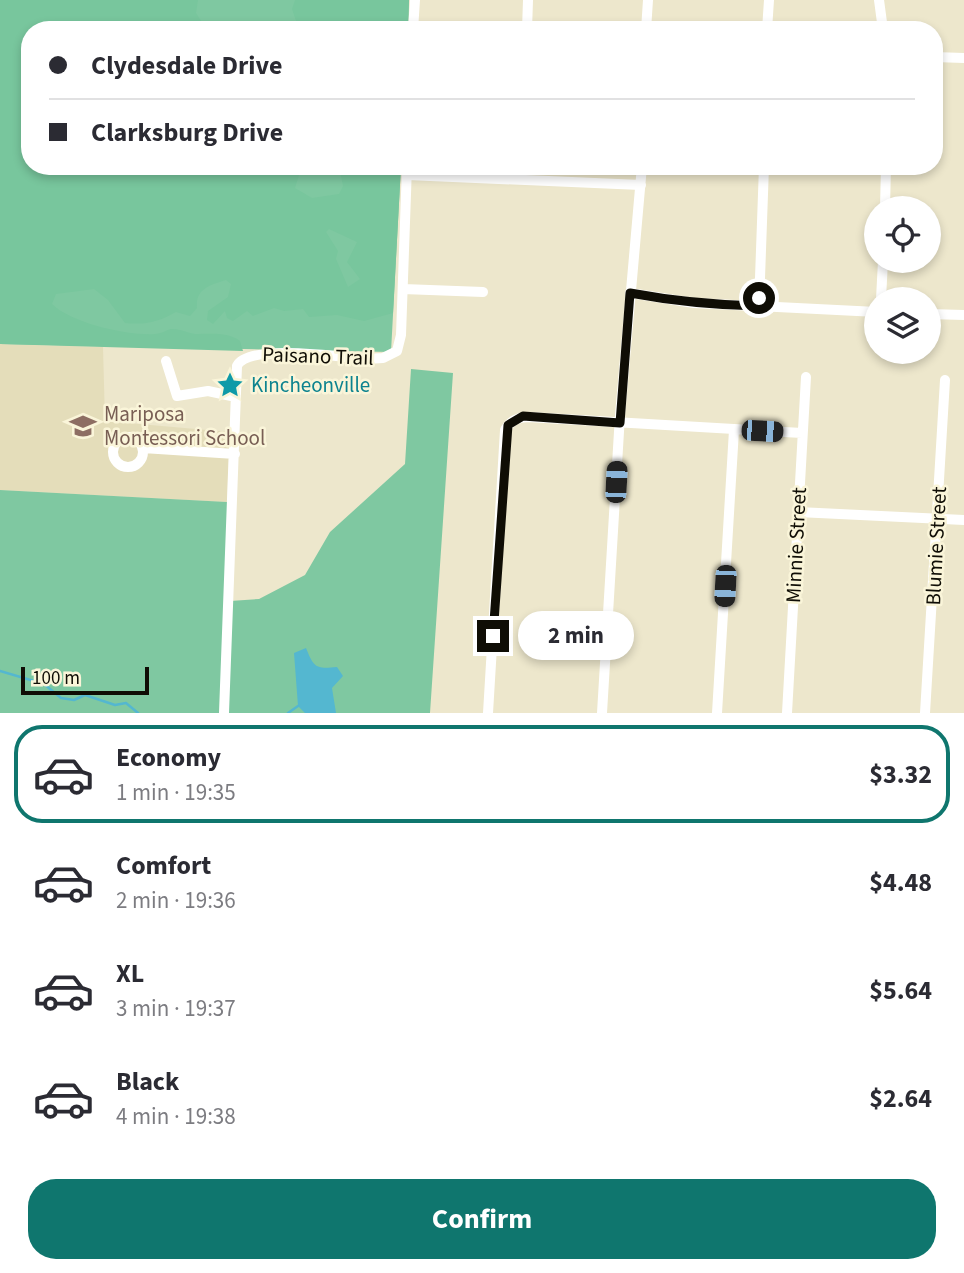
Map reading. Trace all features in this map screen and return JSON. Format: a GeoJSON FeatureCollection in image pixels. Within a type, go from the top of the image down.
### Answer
{"type":"FeatureCollection","features":[{"type":"Feature","properties":{"kind":"street"},"geometry":{"type":"LineString","coordinates":[[414,21],[415,0]]}},
{"type":"Feature","properties":{"kind":"street"},"geometry":{"type":"LineString","coordinates":[[527,21],[528,0]]}},
{"type":"Feature","properties":{"kind":"street"},"geometry":{"type":"LineString","coordinates":[[647,21],[648,0]]}},
{"type":"Feature","properties":{"kind":"street"},"geometry":{"type":"LineString","coordinates":[[768,21],[769,0]]}},
{"type":"Feature","properties":{"kind":"street"},"geometry":{"type":"LineString","coordinates":[[879,0],[882,21]]}},
{"type":"Feature","properties":{"kind":"street"},"geometry":{"type":"LineString","coordinates":[[943,57],[964,58]]}},
{"type":"Feature","properties":{"kind":"street","name":"Paisano Trail"},"geometry":{"type":"LineString","coordinates":[[224,713],[237,366],[242,358],[252,354],[366,359],[391,356],[400,345],[407,175]]}},
{"type":"Feature","properties":{"kind":"street"},"geometry":{"type":"LineString","coordinates":[[464,175],[641,185]]}},
{"type":"Feature","properties":{"kind":"street"},"geometry":{"type":"LineString","coordinates":[[521,175],[521,180]]}},
{"type":"Feature","properties":{"kind":"street"},"geometry":{"type":"LineString","coordinates":[[603,713],[620,423],[642,175]]}},
{"type":"Feature","properties":{"kind":"street"},"geometry":{"type":"LineString","coordinates":[[758,306],[764,175]]}},
{"type":"Feature","properties":{"kind":"street"},"geometry":{"type":"LineString","coordinates":[[885,196],[886,175]]}},
{"type":"Feature","properties":{"kind":"street"},"geometry":{"type":"LineString","coordinates":[[403,289],[483,292]]}},
{"type":"Feature","properties":{"kind":"street"},"geometry":{"type":"LineString","coordinates":[[630,293],[694,303],[864,311]]}},
{"type":"Feature","properties":{"kind":"street"},"geometry":{"type":"LineString","coordinates":[[941,314],[964,315]]}},
{"type":"Feature","properties":{"kind":"street"},"geometry":{"type":"LineString","coordinates":[[166,361],[177,396],[208,391],[236,397]]}},
{"type":"Feature","properties":{"kind":"street","name":"Minnie Street"},"geometry":{"type":"LineString","coordinates":[[787,713],[806,377]]}},
{"type":"Feature","properties":{"kind":"street","name":"Blumie Street"},"geometry":{"type":"LineString","coordinates":[[925,713],[945,380]]}},
{"type":"Feature","properties":{"kind":"street"},"geometry":{"type":"LineString","coordinates":[[488,713],[505,430],[508,425],[523,416],[802,433]]}},
{"type":"Feature","properties":{"kind":"street"},"geometry":{"type":"LineString","coordinates":[[717,713],[734,430]]}},
{"type":"Feature","properties":{"kind":"street"},"geometry":{"type":"LineString","coordinates":[[143,448],[235,454]]}},
{"type":"Feature","properties":{"kind":"street"},"geometry":{"type":"LineString","coordinates":[[798,512],[964,520]]}},
{"type":"Feature","properties":{"kind":"shaded area","name":"Mariposa Montessori School"},"geometry":{"type":"Polygon","coordinates":[[[0,344],[103,347],[105,421],[230,432],[227,502],[0,490],[0,344]]]}},
{"type":"Feature","properties":{"kind":"green space"},"geometry":{"type":"Polygon","coordinates":[[[0,0],[409,0],[408,21],[21,21],[21,175],[401,175],[391,352],[0,344],[0,0]]]}},
{"type":"Feature","properties":{"kind":"green space"},"geometry":{"type":"Polygon","coordinates":[[[0,0],[198,0],[196,13],[201,21],[21,21],[21,175],[299,175],[295,188],[312,198],[339,194],[343,186],[341,175],[401,175],[393,313],[364,321],[337,315],[309,317],[303,309],[284,311],[274,308],[253,316],[247,311],[233,321],[227,318],[225,311],[213,324],[207,320],[208,311],[228,297],[231,284],[226,280],[201,292],[197,308],[190,316],[176,312],[152,322],[139,324],[125,323],[108,300],[94,289],[56,294],[52,304],[72,317],[116,330],[155,334],[174,329],[195,334],[230,336],[240,341],[243,351],[0,344],[0,0]],[[329,229],[326,232],[338,251],[336,259],[348,287],[360,279],[347,262],[357,242],[329,229]]]}},
{"type":"Feature","properties":{"kind":"green space"},"geometry":{"type":"Polygon","coordinates":[[[295,0],[409,0],[408,21],[296,21],[292,9],[295,0]]]}},
{"type":"Feature","properties":{"kind":"green space"},"geometry":{"type":"Polygon","coordinates":[[[411,369],[453,373],[430,713],[0,713],[0,490],[227,502],[230,601],[259,599],[305,575],[330,532],[405,464],[411,369]]]}},
{"type":"Feature","properties":{"kind":"water"},"geometry":{"type":"Polygon","coordinates":[[[306,648],[317,666],[337,667],[343,676],[332,688],[336,713],[305,713],[298,706],[294,653],[306,648]]]}},
{"type":"Feature","properties":{"kind":"waterway"},"geometry":{"type":"LineString","coordinates":[[0,671],[44,684],[61,698],[74,700],[85,695],[115,705],[126,703],[138,713]]}},
{"type":"Feature","properties":{"kind":"waterway"},"geometry":{"type":"LineString","coordinates":[[288,713],[298,706]]}},
{"type":"Feature","properties":{"kind":"place","name":"Kincheonville"},"geometry":{"type":"Point","coordinates":[230,385]}},
{"type":"Feature","properties":{"kind":"place","name":"Mariposa Montessori School"},"geometry":{"type":"Point","coordinates":[83,426]}},
{"type":"Feature","properties":{"kind":"route"},"geometry":{"type":"LineString","coordinates":[[493,636],[505,430],[508,425],[523,416],[620,423],[630,293],[673,301],[741,306],[758,306],[759,298]]}}]}
